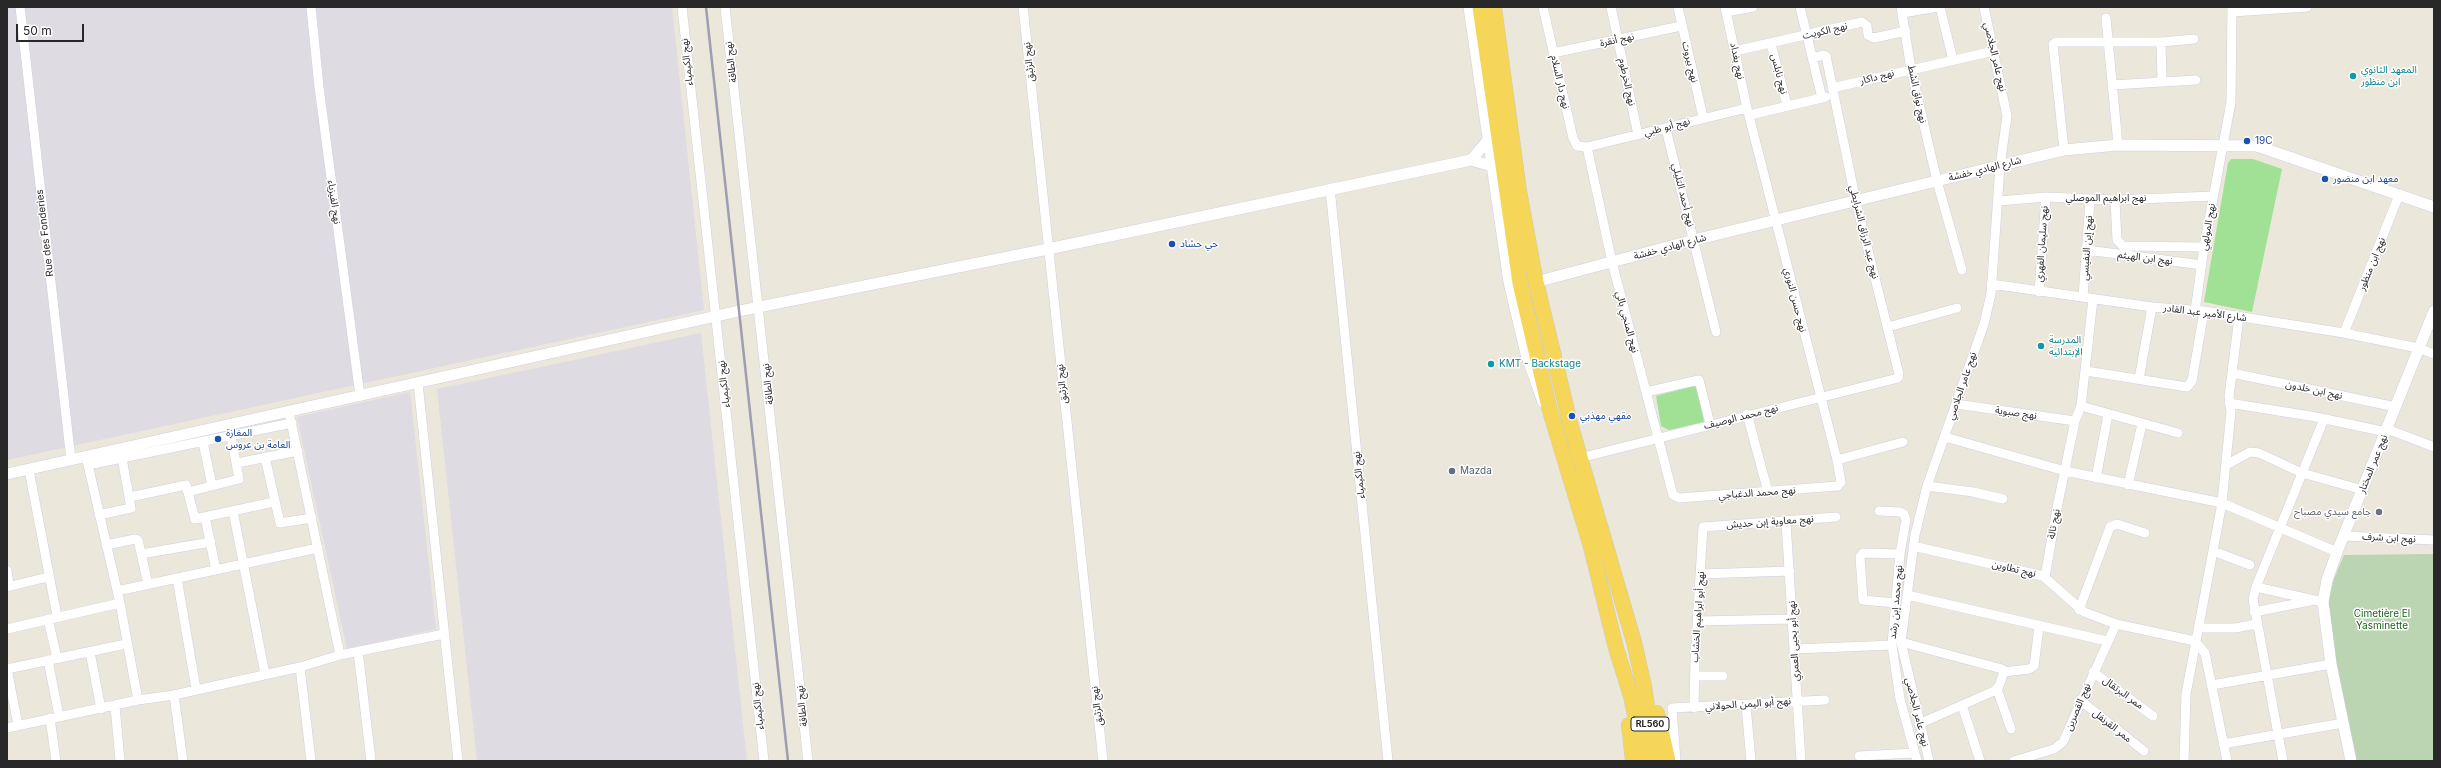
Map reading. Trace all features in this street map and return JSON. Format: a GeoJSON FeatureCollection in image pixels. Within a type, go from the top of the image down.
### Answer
{"type":"FeatureCollection","features":[{"type":"Feature","properties":{"kind":"highway","name":"RL560"},"geometry":{"type":"LineString","coordinates":[[1480,7],[1520,283],[1550,412],[1591,547],[1622,668],[1635,712],[1644,761]]}},
{"type":"Feature","properties":{"kind":"highway","name":"RL560"},"geometry":{"type":"LineString","coordinates":[[1494,7],[1519,191],[1536,282],[1580,458],[1634,642],[1644,686],[1655,761]]}},
{"type":"Feature","properties":{"kind":"highway"},"geometry":{"type":"LineString","coordinates":[[1634,642],[1646,667],[1668,761]]}},
{"type":"Feature","properties":{"kind":"highway"},"geometry":{"type":"LineString","coordinates":[[1622,668],[1633,761]]}},
{"type":"Feature","properties":{"kind":"street","name":"Rue des Fonderies"},"geometry":{"type":"LineString","coordinates":[[20,7],[71,460]]}},
{"type":"Feature","properties":{"kind":"street","name":"نهج الفيزياء"},"geometry":{"type":"LineString","coordinates":[[311,7],[319,87],[360,396]]}},
{"type":"Feature","properties":{"kind":"street","name":"نهج الكيمياء"},"geometry":{"type":"LineString","coordinates":[[682,7],[717,315],[764,761]]}},
{"type":"Feature","properties":{"kind":"street","name":"نهج الطاقة"},"geometry":{"type":"LineString","coordinates":[[725,7],[808,761]]}},
{"type":"Feature","properties":{"kind":"street","name":"نهج الزئبق"},"geometry":{"type":"LineString","coordinates":[[1024,7],[1048,249],[1103,761]]}},
{"type":"Feature","properties":{"kind":"street"},"geometry":{"type":"LineString","coordinates":[[1469,7],[1509,282],[1526,354],[1542,401],[1550,412]]}},
{"type":"Feature","properties":{"kind":"street","name":"نهج دار السلام"},"geometry":{"type":"LineString","coordinates":[[1543,7],[1572,138],[1577,146],[1587,147]]}},
{"type":"Feature","properties":{"kind":"street","name":"نهج الخرطوم"},"geometry":{"type":"LineString","coordinates":[[1611,7],[1638,134]]}},
{"type":"Feature","properties":{"kind":"street","name":"نهج بيروت"},"geometry":{"type":"LineString","coordinates":[[1678,7],[1681,26],[1703,117]]}},
{"type":"Feature","properties":{"kind":"street"},"geometry":{"type":"LineString","coordinates":[[1726,9],[1753,7]]}},
{"type":"Feature","properties":{"kind":"street"},"geometry":{"type":"LineString","coordinates":[[1800,7],[1822,98]]}},
{"type":"Feature","properties":{"kind":"street"},"geometry":{"type":"LineString","coordinates":[[1902,10],[1939,7],[1953,60]]}},
{"type":"Feature","properties":{"kind":"street","name":"نهج عامر الجلاصي"},"geometry":{"type":"LineString","coordinates":[[1930,761],[1896,644],[1907,595],[1913,546],[1927,486],[1984,324],[1991,294],[1999,201],[2000,166],[2007,110],[1984,7]]}},
{"type":"Feature","properties":{"kind":"street"},"geometry":{"type":"LineString","coordinates":[[2232,10],[2307,7]]}},
{"type":"Feature","properties":{"kind":"street","name":"نهج بغداد"},"geometry":{"type":"LineString","coordinates":[[1726,9],[1748,112]]}},
{"type":"Feature","properties":{"kind":"street","name":"نهج نواق الشط"},"geometry":{"type":"LineString","coordinates":[[1902,10],[1911,69],[1937,181],[1962,270]]}},
{"type":"Feature","properties":{"kind":"street","name":"نهج المولهي"},"geometry":{"type":"LineString","coordinates":[[2139,379],[2181,386],[2190,384],[2200,311],[2204,247],[2231,102],[2232,10]]}},
{"type":"Feature","properties":{"kind":"street"},"geometry":{"type":"LineString","coordinates":[[2106,18],[2118,145]]}},
{"type":"Feature","properties":{"kind":"street","name":"نهج الكويت"},"geometry":{"type":"LineString","coordinates":[[1735,51],[1772,44],[1862,22],[1867,26],[1868,35],[1874,38],[1906,31]]}},
{"type":"Feature","properties":{"kind":"street","name":"نهج أنقرة"},"geometry":{"type":"LineString","coordinates":[[1553,53],[1681,26]]}},
{"type":"Feature","properties":{"kind":"street"},"geometry":{"type":"LineString","coordinates":[[2064,150],[2054,44],[2056,42],[2108,40],[2161,42],[2194,39]]}},
{"type":"Feature","properties":{"kind":"street"},"geometry":{"type":"LineString","coordinates":[[2161,42],[2162,82]]}},
{"type":"Feature","properties":{"kind":"street","name":"نهج نابلس"},"geometry":{"type":"LineString","coordinates":[[1772,44],[1787,105]]}},
{"type":"Feature","properties":{"kind":"street","name":"نهج داكار"},"geometry":{"type":"LineString","coordinates":[[1832,92],[1911,69],[1994,51]]}},
{"type":"Feature","properties":{"kind":"street","name":"نهج عبد الرزاق الشرايطي"},"geometry":{"type":"LineString","coordinates":[[1813,58],[1823,54],[1826,56],[1832,92],[1856,202],[1899,374]]}},
{"type":"Feature","properties":{"kind":"street"},"geometry":{"type":"LineString","coordinates":[[2112,86],[2196,80]]}},
{"type":"Feature","properties":{"kind":"street","name":"نهج أبو ظبي"},"geometry":{"type":"LineString","coordinates":[[1587,147],[1638,134],[1666,129],[1703,117],[1748,112],[1787,105],[1822,98],[1832,92]]}},
{"type":"Feature","properties":{"kind":"street","name":"نهج حسن النوري"},"geometry":{"type":"LineString","coordinates":[[1748,112],[1837,460],[1840,484]]}},
{"type":"Feature","properties":{"kind":"street","name":"نهج أحمد التليلي"},"geometry":{"type":"LineString","coordinates":[[1666,129],[1716,332]]}},
{"type":"Feature","properties":{"kind":"street"},"geometry":{"type":"LineString","coordinates":[[1470,160],[1489,139]]}},
{"type":"Feature","properties":{"kind":"street","name":"شارع الهادي خفشة"},"geometry":{"type":"LineString","coordinates":[[1536,282],[1694,240],[1856,202],[2064,150],[2118,145],[2224,144],[2257,146],[2434,207]]}},
{"type":"Feature","properties":{"kind":"street","name":"نهج المنجي بالي"},"geometry":{"type":"LineString","coordinates":[[1587,147],[1612,262],[1674,495]]}},
{"type":"Feature","properties":{"kind":"street"},"geometry":{"type":"LineString","coordinates":[[7,474],[71,460],[87,461],[122,458],[231,436],[360,396],[717,315],[1048,249],[1330,188],[1470,160],[1492,166]]}},
{"type":"Feature","properties":{"kind":"street","name":"نهج الكيمياء"},"geometry":{"type":"LineString","coordinates":[[1330,188],[1388,761]]}},
{"type":"Feature","properties":{"kind":"street","name":"نهج ابن منظور"},"geometry":{"type":"LineString","coordinates":[[2344,333],[2399,195]]}},
{"type":"Feature","properties":{"kind":"street","name":"نهج ابراهيم الموصلي"},"geometry":{"type":"LineString","coordinates":[[1999,201],[2046,197],[2115,200],[2213,196]]}},
{"type":"Feature","properties":{"kind":"street","name":"نهج سليمان الفهري"},"geometry":{"type":"LineString","coordinates":[[2039,292],[2046,197]]}},
{"type":"Feature","properties":{"kind":"street","name":"نهج إبن النفيسي"},"geometry":{"type":"LineString","coordinates":[[2083,297],[2090,200]]}},
{"type":"Feature","properties":{"kind":"street"},"geometry":{"type":"LineString","coordinates":[[2115,200],[2116,240],[2123,246],[2204,247]]}},
{"type":"Feature","properties":{"kind":"street","name":"نهج ابن الهيثم"},"geometry":{"type":"LineString","coordinates":[[2087,250],[2202,265]]}},
{"type":"Feature","properties":{"kind":"street","name":"شارع الأمير عبد القادر"},"geometry":{"type":"LineString","coordinates":[[1991,284],[2152,307],[2200,311],[2344,333],[2418,348],[2434,354]]}},
{"type":"Feature","properties":{"kind":"street","name":"نهج تالة"},"geometry":{"type":"LineString","coordinates":[[2045,577],[2075,421],[2081,406],[2093,299]]}},
{"type":"Feature","properties":{"kind":"street"},"geometry":{"type":"LineString","coordinates":[[2086,371],[2139,379],[2152,307]]}},
{"type":"Feature","properties":{"kind":"street"},"geometry":{"type":"LineString","coordinates":[[1888,327],[1957,308]]}},
{"type":"Feature","properties":{"kind":"street","name":"نهج عمر المختار"},"geometry":{"type":"LineString","coordinates":[[2351,761],[2317,602],[2434,311]]}},
{"type":"Feature","properties":{"kind":"street"},"geometry":{"type":"LineString","coordinates":[[2184,761],[2185,702],[2195,641],[2200,628],[2222,503],[2231,411],[2229,403],[2239,317]]}},
{"type":"Feature","properties":{"kind":"street","name":"نهج ابن خلدون"},"geometry":{"type":"LineString","coordinates":[[2232,373],[2396,407]]}},
{"type":"Feature","properties":{"kind":"street","name":"نهج محمد الوصيف"},"geometry":{"type":"LineString","coordinates":[[1580,458],[1747,414],[1895,380],[1899,374]]}},
{"type":"Feature","properties":{"kind":"street"},"geometry":{"type":"LineString","coordinates":[[1646,392],[1699,380],[1710,424]]}},
{"type":"Feature","properties":{"kind":"street"},"geometry":{"type":"LineString","coordinates":[[418,383],[458,761]]}},
{"type":"Feature","properties":{"kind":"street"},"geometry":{"type":"LineString","coordinates":[[2229,403],[2386,431],[2434,447]]}},
{"type":"Feature","properties":{"kind":"street","name":"نهج صبوية"},"geometry":{"type":"LineString","coordinates":[[1956,404],[2075,421]]}},
{"type":"Feature","properties":{"kind":"street"},"geometry":{"type":"LineString","coordinates":[[2081,406],[2108,415],[2178,433]]}},
{"type":"Feature","properties":{"kind":"street"},"geometry":{"type":"LineString","coordinates":[[1747,414],[1768,492]]}},
{"type":"Feature","properties":{"kind":"street"},"geometry":{"type":"LineString","coordinates":[[2096,478],[2108,415]]}},
{"type":"Feature","properties":{"kind":"street"},"geometry":{"type":"LineString","coordinates":[[87,461],[290,418]]}},
{"type":"Feature","properties":{"kind":"street"},"geometry":{"type":"LineString","coordinates":[[290,418],[340,655]]}},
{"type":"Feature","properties":{"kind":"street"},"geometry":{"type":"LineString","coordinates":[[2283,761],[2265,674],[2253,599],[2256,587],[2324,419]]}},
{"type":"Feature","properties":{"kind":"street"},"geometry":{"type":"LineString","coordinates":[[2128,485],[2142,424]]}},
{"type":"Feature","properties":{"kind":"street"},"geometry":{"type":"LineString","coordinates":[[188,492],[237,480],[240,477],[231,436]]}},
{"type":"Feature","properties":{"kind":"street"},"geometry":{"type":"LineString","coordinates":[[1944,437],[2066,471],[2128,485],[2222,503],[2337,552]]}},
{"type":"Feature","properties":{"kind":"street"},"geometry":{"type":"LineString","coordinates":[[203,442],[212,486]]}},
{"type":"Feature","properties":{"kind":"street"},"geometry":{"type":"LineString","coordinates":[[1837,460],[1903,442]]}},
{"type":"Feature","properties":{"kind":"street"},"geometry":{"type":"LineString","coordinates":[[237,463],[298,451]]}},
{"type":"Feature","properties":{"kind":"street"},"geometry":{"type":"LineString","coordinates":[[2226,465],[2250,452],[2255,452],[2302,473],[2363,490]]}},
{"type":"Feature","properties":{"kind":"street"},"geometry":{"type":"LineString","coordinates":[[265,457],[280,524],[312,518]]}},
{"type":"Feature","properties":{"kind":"street"},"geometry":{"type":"LineString","coordinates":[[100,515],[130,509],[132,506],[122,458]]}},
{"type":"Feature","properties":{"kind":"street"},"geometry":{"type":"LineString","coordinates":[[87,461],[120,603],[126,644],[138,700]]}},
{"type":"Feature","properties":{"kind":"street"},"geometry":{"type":"LineString","coordinates":[[29,470],[48,577],[52,618],[56,761]]}},
{"type":"Feature","properties":{"kind":"street","name":"نهج محمد الدغباجي"},"geometry":{"type":"LineString","coordinates":[[1674,495],[1679,498],[1768,492],[1840,484]]}},
{"type":"Feature","properties":{"kind":"street"},"geometry":{"type":"LineString","coordinates":[[130,497],[186,485],[193,518],[205,517],[274,502]]}},
{"type":"Feature","properties":{"kind":"street"},"geometry":{"type":"LineString","coordinates":[[1927,486],[2003,499]]}},
{"type":"Feature","properties":{"kind":"street"},"geometry":{"type":"LineString","coordinates":[[233,511],[266,674]]}},
{"type":"Feature","properties":{"kind":"street","name":"نهج محمد إبن رشد"},"geometry":{"type":"LineString","coordinates":[[1879,511],[1904,514],[1906,520],[1900,554],[1895,603],[1896,644],[1900,699],[1915,757]]}},
{"type":"Feature","properties":{"kind":"street","name":"نهج معاوية إبن حديش"},"geometry":{"type":"LineString","coordinates":[[1704,527],[1786,522],[1836,516]]}},
{"type":"Feature","properties":{"kind":"street"},"geometry":{"type":"LineString","coordinates":[[205,517],[216,570]]}},
{"type":"Feature","properties":{"kind":"street","name":"نهج أبو يحيى العمري"},"geometry":{"type":"LineString","coordinates":[[1786,522],[1801,761]]}},
{"type":"Feature","properties":{"kind":"street"},"geometry":{"type":"LineString","coordinates":[[2079,610],[2110,527],[2117,524],[2145,533]]}},
{"type":"Feature","properties":{"kind":"street","name":"نهج أبو ابراهيم الخشاب"},"geometry":{"type":"LineString","coordinates":[[1694,708],[1704,527]]}},
{"type":"Feature","properties":{"kind":"street","name":"نهج ابن شرف"},"geometry":{"type":"LineString","coordinates":[[2344,536],[2434,540]]}},
{"type":"Feature","properties":{"kind":"street"},"geometry":{"type":"LineString","coordinates":[[106,545],[135,539],[138,540],[148,584]]}},
{"type":"Feature","properties":{"kind":"street"},"geometry":{"type":"LineString","coordinates":[[141,554],[211,542]]}},
{"type":"Feature","properties":{"kind":"street","name":"نهج تطاوين"},"geometry":{"type":"LineString","coordinates":[[1913,546],[2045,577],[2079,610],[2116,624],[2195,641]]}},
{"type":"Feature","properties":{"kind":"street"},"geometry":{"type":"LineString","coordinates":[[116,591],[318,548]]}},
{"type":"Feature","properties":{"kind":"street"},"geometry":{"type":"LineString","coordinates":[[2213,552],[2250,565]]}},
{"type":"Feature","properties":{"kind":"street"},"geometry":{"type":"LineString","coordinates":[[1895,603],[1863,600],[1860,557],[1863,553],[1900,554]]}},
{"type":"Feature","properties":{"kind":"street"},"geometry":{"type":"LineString","coordinates":[[7,570],[8,586],[48,577]]}},
{"type":"Feature","properties":{"kind":"street"},"geometry":{"type":"LineString","coordinates":[[1701,574],[1790,571]]}},
{"type":"Feature","properties":{"kind":"street"},"geometry":{"type":"LineString","coordinates":[[177,578],[196,689]]}},
{"type":"Feature","properties":{"kind":"street"},"geometry":{"type":"LineString","coordinates":[[2256,587],[2317,602]]}},
{"type":"Feature","properties":{"kind":"street"},"geometry":{"type":"LineString","coordinates":[[1907,595],[2039,627],[2106,641]]}},
{"type":"Feature","properties":{"kind":"street"},"geometry":{"type":"LineString","coordinates":[[2254,612],[2317,602]]}},
{"type":"Feature","properties":{"kind":"street"},"geometry":{"type":"LineString","coordinates":[[7,629],[120,603]]}},
{"type":"Feature","properties":{"kind":"street"},"geometry":{"type":"LineString","coordinates":[[1698,622],[1793,619]]}},
{"type":"Feature","properties":{"kind":"street","name":"نهج القصرين"},"geometry":{"type":"LineString","coordinates":[[2014,761],[2058,746],[2062,742],[2106,641],[2116,624]]}},
{"type":"Feature","properties":{"kind":"street"},"geometry":{"type":"LineString","coordinates":[[2200,628],[2235,628],[2256,624]]}},
{"type":"Feature","properties":{"kind":"street"},"geometry":{"type":"LineString","coordinates":[[1795,649],[1896,644],[2002,669],[2004,672],[2029,669],[2034,666],[2039,627]]}},
{"type":"Feature","properties":{"kind":"street"},"geometry":{"type":"LineString","coordinates":[[7,728],[138,700],[174,695],[300,667],[340,655],[444,634]]}},
{"type":"Feature","properties":{"kind":"street"},"geometry":{"type":"LineString","coordinates":[[2195,641],[2205,653],[2227,761]]}},
{"type":"Feature","properties":{"kind":"street"},"geometry":{"type":"LineString","coordinates":[[18,725],[7,669],[126,644]]}},
{"type":"Feature","properties":{"kind":"street"},"geometry":{"type":"LineString","coordinates":[[358,651],[371,761]]}},
{"type":"Feature","properties":{"kind":"street"},"geometry":{"type":"LineString","coordinates":[[90,652],[101,709]]}},
{"type":"Feature","properties":{"kind":"street"},"geometry":{"type":"LineString","coordinates":[[2212,684],[2331,664]]}},
{"type":"Feature","properties":{"kind":"street"},"geometry":{"type":"LineString","coordinates":[[300,667],[311,761]]}},
{"type":"Feature","properties":{"kind":"street"},"geometry":{"type":"LineString","coordinates":[[2004,672],[1997,689],[2010,729]]}},
{"type":"Feature","properties":{"kind":"street","name":"ممر البرتقال"},"geometry":{"type":"LineString","coordinates":[[2093,672],[2153,716]]}},
{"type":"Feature","properties":{"kind":"street"},"geometry":{"type":"LineString","coordinates":[[1695,676],[1723,676]]}},
{"type":"Feature","properties":{"kind":"street"},"geometry":{"type":"LineString","coordinates":[[1919,724],[1997,689]]}},
{"type":"Feature","properties":{"kind":"street"},"geometry":{"type":"LineString","coordinates":[[174,695],[183,761]]}},
{"type":"Feature","properties":{"kind":"street","name":"نهج أبو اليمن الحولاني"},"geometry":{"type":"LineString","coordinates":[[1676,761],[1672,708],[1824,700]]}},
{"type":"Feature","properties":{"kind":"street","name":"ممر القرنفل"},"geometry":{"type":"LineString","coordinates":[[2080,700],[2144,751]]}},
{"type":"Feature","properties":{"kind":"street"},"geometry":{"type":"LineString","coordinates":[[1746,705],[1751,761]]}},
{"type":"Feature","properties":{"kind":"street"},"geometry":{"type":"LineString","coordinates":[[1962,705],[1980,761]]}},
{"type":"Feature","properties":{"kind":"street"},"geometry":{"type":"LineString","coordinates":[[115,706],[120,761]]}},
{"type":"Feature","properties":{"kind":"street"},"geometry":{"type":"LineString","coordinates":[[2223,744],[2277,736],[2344,723]]}},
{"type":"Feature","properties":{"kind":"street"},"geometry":{"type":"LineString","coordinates":[[1859,756],[1915,757]]}},
{"type":"Feature","properties":{"kind":"shaded area"},"geometry":{"type":"Polygon","coordinates":[[[7,7],[672,7],[704,310],[7,460],[7,7]]]}},
{"type":"Feature","properties":{"kind":"shaded area"},"geometry":{"type":"Polygon","coordinates":[[[701,333],[747,761],[477,761],[437,389],[701,333]]]}},
{"type":"Feature","properties":{"kind":"shaded area"},"geometry":{"type":"Polygon","coordinates":[[[410,392],[436,629],[347,649],[297,417],[410,392]]]}},
{"type":"Feature","properties":{"kind":"green space"},"geometry":{"type":"Polygon","coordinates":[[[2231,159],[2253,159],[2282,169],[2252,312],[2204,302],[2228,163],[2231,159]]]}},
{"type":"Feature","properties":{"kind":"green space"},"geometry":{"type":"Polygon","coordinates":[[[1693,386],[1698,389],[1704,422],[1669,430],[1661,426],[1656,396],[1693,386]]]}},
{"type":"Feature","properties":{"kind":"green space","name":"Cimetière El Yasminette"},"geometry":{"type":"Polygon","coordinates":[[[2434,554],[2434,761],[2354,761],[2328,620],[2328,600],[2334,579],[2344,555],[2434,554]]]}},
{"type":"Feature","properties":{"kind":"railway"},"geometry":{"type":"LineString","coordinates":[[706,7],[788,761]]}},
{"type":"Feature","properties":{"kind":"place","name":"المعهد الثانوي ابن منظور"},"geometry":{"type":"Point","coordinates":[2353,76]}},
{"type":"Feature","properties":{"kind":"place","name":"19C"},"geometry":{"type":"Point","coordinates":[2247,141]}},
{"type":"Feature","properties":{"kind":"place","name":"معهد ابن منضور"},"geometry":{"type":"Point","coordinates":[2325,179]}},
{"type":"Feature","properties":{"kind":"place","name":"حي حشاد"},"geometry":{"type":"Point","coordinates":[1172,244]}},
{"type":"Feature","properties":{"kind":"place","name":"المدرسة الإبتدائية"},"geometry":{"type":"Point","coordinates":[2041,346]}},
{"type":"Feature","properties":{"kind":"place","name":"KMT - Backstage"},"geometry":{"type":"Point","coordinates":[1491,364]}},
{"type":"Feature","properties":{"kind":"place","name":"مقهي مهذبي"},"geometry":{"type":"Point","coordinates":[1572,416]}},
{"type":"Feature","properties":{"kind":"place","name":"المغازة العامة بن عروس"},"geometry":{"type":"Point","coordinates":[218,439]}},
{"type":"Feature","properties":{"kind":"place","name":"Mazda"},"geometry":{"type":"Point","coordinates":[1452,471]}},
{"type":"Feature","properties":{"kind":"place","name":"جامع سيدي مصباح"},"geometry":{"type":"Point","coordinates":[2379,512]}}]}
